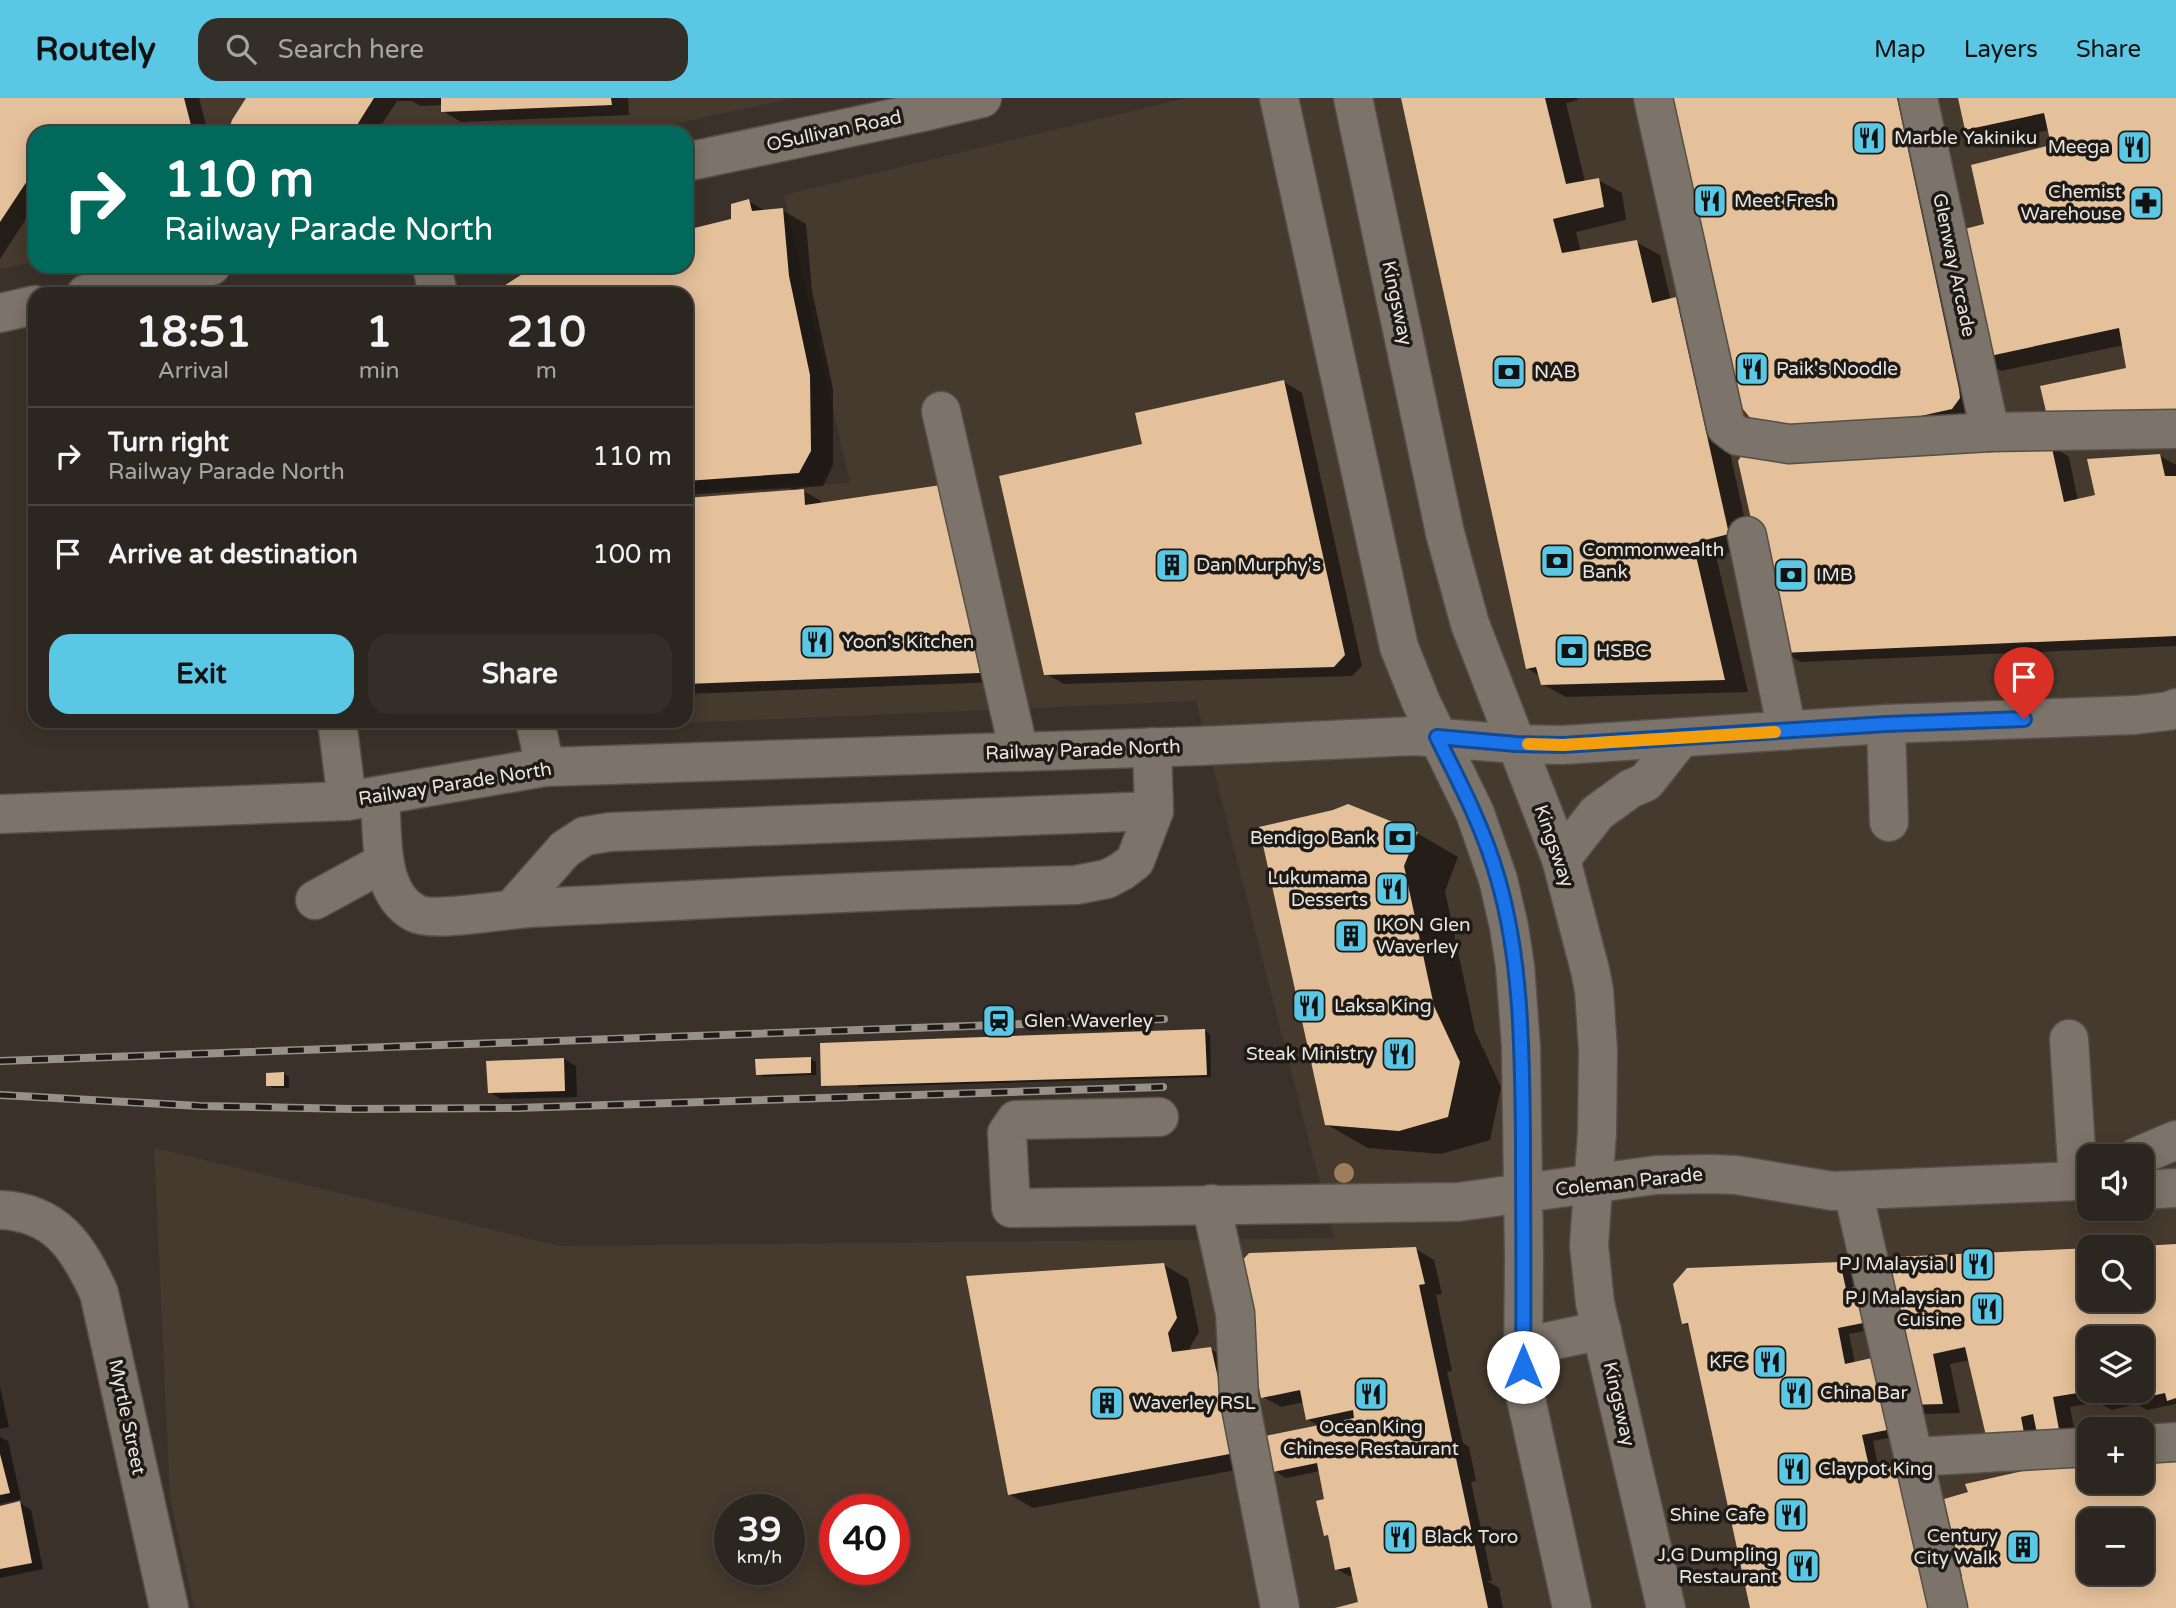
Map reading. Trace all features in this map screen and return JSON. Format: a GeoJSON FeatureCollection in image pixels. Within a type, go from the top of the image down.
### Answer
{"type":"FeatureCollection","features":[{"type":"Feature","properties":{"kind":"street","name":"OSullivan Road"},"geometry":{"type":"LineString","coordinates":[[693,161],[982,98]]}},
{"type":"Feature","properties":{"kind":"street"},"geometry":{"type":"LineString","coordinates":[[1279,98],[1395,631],[1421,702],[1475,813],[1498,879],[1509,927],[1520,1036],[1523,1385],[1572,1608]]}},
{"type":"Feature","properties":{"kind":"street","name":"Kingsway"},"geometry":{"type":"LineString","coordinates":[[1353,98],[1448,543],[1470,624],[1561,859],[1590,970],[1597,1016],[1598,1050],[1591,1277],[1666,1608]]}},
{"type":"Feature","properties":{"kind":"street"},"geometry":{"type":"LineString","coordinates":[[1653,98],[1726,427],[1738,436],[1789,444],[1990,432],[2176,429]]}},
{"type":"Feature","properties":{"kind":"street","name":"Glenway Arcade"},"geometry":{"type":"LineString","coordinates":[[1918,98],[1990,432]]}},
{"type":"Feature","properties":{"kind":"street"},"geometry":{"type":"LineString","coordinates":[[117,287],[180,273]]}},
{"type":"Feature","properties":{"kind":"street"},"geometry":{"type":"LineString","coordinates":[[0,313],[28,307]]}},
{"type":"Feature","properties":{"kind":"street"},"geometry":{"type":"LineString","coordinates":[[941,411],[1019,752]]}},
{"type":"Feature","properties":{"kind":"street"},"geometry":{"type":"LineString","coordinates":[[1747,536],[1787,731]]}},
{"type":"Feature","properties":{"kind":"street","name":"Railway Parade North"},"geometry":{"type":"LineString","coordinates":[[0,814],[363,799],[545,766],[1019,752],[1401,736],[1563,745],[1886,724],[2135,715],[2174,711]]}},
{"type":"Feature","properties":{"kind":"street"},"geometry":{"type":"LineString","coordinates":[[1886,724],[1889,822]]}},
{"type":"Feature","properties":{"kind":"street"},"geometry":{"type":"LineString","coordinates":[[339,728],[391,885],[401,903],[417,915],[441,916],[513,908],[875,890],[1076,885],[1107,879],[1135,861],[1154,811],[1152,747]]}},
{"type":"Feature","properties":{"kind":"street"},"geometry":{"type":"LineString","coordinates":[[537,728],[545,766]]}},
{"type":"Feature","properties":{"kind":"street"},"geometry":{"type":"LineString","coordinates":[[1561,859],[1597,813],[1614,799],[1646,782],[1681,739]]}},
{"type":"Feature","properties":{"kind":"street"},"geometry":{"type":"LineString","coordinates":[[513,908],[565,849],[585,836],[610,832],[1154,811]]}},
{"type":"Feature","properties":{"kind":"street"},"geometry":{"type":"LineString","coordinates":[[315,901],[383,863]]}},
{"type":"Feature","properties":{"kind":"street"},"geometry":{"type":"LineString","coordinates":[[2069,1039],[2082,1144]]}},
{"type":"Feature","properties":{"kind":"street","name":"Coleman Parade"},"geometry":{"type":"LineString","coordinates":[[1159,1117],[1016,1120],[1007,1132],[1011,1208],[1458,1202],[1656,1175],[1726,1173],[1811,1189],[1853,1191],[2077,1180]]}},
{"type":"Feature","properties":{"kind":"street"},"geometry":{"type":"LineString","coordinates":[[2154,1149],[2176,1140]]}},
{"type":"Feature","properties":{"kind":"street"},"geometry":{"type":"LineString","coordinates":[[2154,1189],[2176,1188]]}},
{"type":"Feature","properties":{"kind":"street"},"geometry":{"type":"LineString","coordinates":[[1853,1191],[1948,1608]]}},
{"type":"Feature","properties":{"kind":"street"},"geometry":{"type":"LineString","coordinates":[[1210,1204],[1235,1313],[1239,1397],[1280,1608]]}},
{"type":"Feature","properties":{"kind":"street","name":"Myrtle Street"},"geometry":{"type":"LineString","coordinates":[[0,1210],[39,1219],[64,1234],[84,1260],[99,1293],[169,1608]]}},
{"type":"Feature","properties":{"kind":"street"},"geometry":{"type":"LineString","coordinates":[[1523,1347],[1602,1330]]}},
{"type":"Feature","properties":{"kind":"street"},"geometry":{"type":"LineString","coordinates":[[2154,1443],[2176,1442]]}},
{"type":"Feature","properties":{"kind":"street"},"geometry":{"type":"LineString","coordinates":[[1913,1457],[2077,1448]]}},
{"type":"Feature","properties":{"kind":"shaded area"},"geometry":{"type":"Polygon","coordinates":[[[0,98],[794,98],[664,126],[28,126],[28,263],[0,269],[0,98]]]}},
{"type":"Feature","properties":{"kind":"shaded area"},"geometry":{"type":"Polygon","coordinates":[[[1186,98],[2176,98],[2176,1608],[194,1608],[170,1498],[154,1148],[560,1246],[1334,1238],[1196,701],[693,723],[693,491],[850,483],[784,195],[1186,98]]]}},
{"type":"Feature","properties":{"kind":"building"},"geometry":{"type":"Polygon","coordinates":[[[0,98],[184,98],[191,126],[28,126],[28,180],[0,222],[0,98]]]}},
{"type":"Feature","properties":{"kind":"building"},"geometry":{"type":"Polygon","coordinates":[[[246,98],[374,98],[356,126],[230,126],[246,98]]]}},
{"type":"Feature","properties":{"kind":"building"},"geometry":{"type":"Polygon","coordinates":[[[441,98],[611,98],[612,105],[441,112],[441,98]]]}},
{"type":"Feature","properties":{"kind":"building"},"geometry":{"type":"Polygon","coordinates":[[[1401,98],[1545,98],[1566,184],[1599,178],[1604,207],[1553,219],[1562,253],[1637,240],[1652,303],[1676,297],[1729,534],[1693,543],[1725,680],[1541,685],[1536,667],[1526,669],[1401,98]]]}},
{"type":"Feature","properties":{"kind":"building"},"geometry":{"type":"Polygon","coordinates":[[[1664,98],[1897,98],[1959,389],[1960,398],[1952,409],[1867,428],[1785,431],[1751,419],[1727,389],[1664,98]]]}},
{"type":"Feature","properties":{"kind":"building"},"geometry":{"type":"Polygon","coordinates":[[[1958,98],[2176,98],[2176,415],[2048,420],[2040,386],[2126,368],[2119,328],[1976,359],[1949,233],[1984,224],[1971,165],[2051,145],[2044,113],[1965,130],[1958,98]]]}},
{"type":"Feature","properties":{"kind":"building"},"geometry":{"type":"Polygon","coordinates":[[[749,199],[752,211],[783,208],[789,276],[810,375],[811,451],[799,473],[693,481],[693,287],[502,287],[524,273],[693,273],[693,228],[731,219],[731,204],[749,199]]]}},
{"type":"Feature","properties":{"kind":"building","name":"Dan Murphy's"},"geometry":{"type":"Polygon","coordinates":[[[1284,380],[1345,655],[1334,667],[1044,675],[999,476],[1142,444],[1135,413],[1284,380]]]}},
{"type":"Feature","properties":{"kind":"building"},"geometry":{"type":"Polygon","coordinates":[[[2051,444],[2064,502],[2095,495],[2087,459],[2160,454],[2165,476],[2176,476],[2176,636],[1781,653],[1738,461],[1745,450],[2051,444]]]}},
{"type":"Feature","properties":{"kind":"building"},"geometry":{"type":"Polygon","coordinates":[[[941,485],[980,673],[693,684],[693,497],[804,489],[805,505],[941,485]]]}},
{"type":"Feature","properties":{"kind":"building","name":"IKON Glen Waverley"},"geometry":{"type":"Polygon","coordinates":[[[1348,804],[1418,832],[1404,866],[1434,1006],[1460,1062],[1448,1117],[1399,1131],[1325,1125],[1259,827],[1348,804]]]}},
{"type":"Feature","properties":{"kind":"building"},"geometry":{"type":"Polygon","coordinates":[[[1205,1029],[1207,1075],[821,1086],[820,1043],[1205,1029]]]}},
{"type":"Feature","properties":{"kind":"building"},"geometry":{"type":"Polygon","coordinates":[[[811,1057],[811,1073],[756,1075],[755,1059],[811,1057]]]}},
{"type":"Feature","properties":{"kind":"building"},"geometry":{"type":"Polygon","coordinates":[[[564,1058],[565,1091],[488,1093],[486,1061],[564,1058]]]}},
{"type":"Feature","properties":{"kind":"building"},"geometry":{"type":"Polygon","coordinates":[[[284,1072],[284,1086],[266,1086],[266,1073],[284,1072]]]}},
{"type":"Feature","properties":{"kind":"building"},"geometry":{"type":"Polygon","coordinates":[[[2176,1244],[2176,1398],[2167,1401],[2165,1393],[2154,1395],[2154,1326],[2077,1326],[2077,1393],[2053,1397],[2060,1435],[2038,1438],[2033,1414],[2021,1417],[2024,1433],[1987,1440],[1965,1347],[1933,1354],[1943,1404],[1906,1405],[1872,1258],[2077,1249],[2077,1312],[2154,1312],[2154,1245],[2176,1244]]]}},
{"type":"Feature","properties":{"kind":"building"},"geometry":{"type":"Polygon","coordinates":[[[1416,1247],[1425,1284],[1419,1285],[1488,1608],[1335,1608],[1358,1602],[1350,1567],[1335,1570],[1328,1535],[1324,1536],[1316,1501],[1324,1499],[1317,1463],[1273,1472],[1265,1436],[1354,1418],[1353,1410],[1306,1420],[1300,1390],[1261,1398],[1238,1265],[1249,1253],[1416,1247]]]}},
{"type":"Feature","properties":{"kind":"building"},"geometry":{"type":"Polygon","coordinates":[[[1840,1262],[1846,1289],[1865,1285],[1873,1321],[1838,1328],[1845,1364],[1881,1356],[1897,1428],[1862,1435],[1870,1471],[1905,1463],[1936,1608],[1750,1608],[1688,1323],[1682,1324],[1673,1284],[1687,1268],[1840,1262]]]}},
{"type":"Feature","properties":{"kind":"building","name":"Waverley RSL"},"geometry":{"type":"Polygon","coordinates":[[[1164,1263],[1177,1318],[1168,1333],[1172,1352],[1211,1347],[1235,1453],[1008,1495],[966,1276],[1164,1263]]]}},
{"type":"Feature","properties":{"kind":"building","name":"Century City Walk"},"geometry":{"type":"Polygon","coordinates":[[[2176,1448],[2176,1608],[1963,1608],[1956,1577],[1962,1576],[1944,1499],[1968,1492],[1965,1484],[2077,1459],[2077,1494],[2154,1494],[2154,1449],[2176,1448]]]}},
{"type":"Feature","properties":{"kind":"building"},"geometry":{"type":"Polygon","coordinates":[[[0,1454],[10,1493],[0,1495],[0,1454]]]}},
{"type":"Feature","properties":{"kind":"building"},"geometry":{"type":"Polygon","coordinates":[[[20,1501],[32,1563],[0,1569],[0,1506],[20,1501]]]}},
{"type":"Feature","properties":{"kind":"railway"},"geometry":{"type":"LineString","coordinates":[[0,1061],[1164,1019]]}},
{"type":"Feature","properties":{"kind":"railway"},"geometry":{"type":"LineString","coordinates":[[0,1095],[200,1106],[516,1108],[1163,1087]]}},
{"type":"Feature","properties":{"kind":"slow traffic"},"geometry":{"type":"LineString","coordinates":[[1528,744],[1563,745],[1775,732]]}},
{"type":"Feature","properties":{"kind":"place","name":"Marble Yakiniku"},"geometry":{"type":"Point","coordinates":[1869,138]}},
{"type":"Feature","properties":{"kind":"place","name":"Meega"},"geometry":{"type":"Point","coordinates":[2134,147]}},
{"type":"Feature","properties":{"kind":"place","name":"Meet Fresh"},"geometry":{"type":"Point","coordinates":[1710,201]}},
{"type":"Feature","properties":{"kind":"place","name":"Chemist Warehouse"},"geometry":{"type":"Point","coordinates":[2146,203]}},
{"type":"Feature","properties":{"kind":"place","name":"Paik's Noodle"},"geometry":{"type":"Point","coordinates":[1752,369]}},
{"type":"Feature","properties":{"kind":"place","name":"NAB"},"geometry":{"type":"Point","coordinates":[1509,372]}},
{"type":"Feature","properties":{"kind":"place","name":"Commonwealth Bank"},"geometry":{"type":"Point","coordinates":[1557,561]}},
{"type":"Feature","properties":{"kind":"place","name":"Dan Murphy's"},"geometry":{"type":"Point","coordinates":[1172,565]}},
{"type":"Feature","properties":{"kind":"place","name":"IMB"},"geometry":{"type":"Point","coordinates":[1791,575]}},
{"type":"Feature","properties":{"kind":"place","name":"Yoon's Kitchen"},"geometry":{"type":"Point","coordinates":[817,642]}},
{"type":"Feature","properties":{"kind":"place","name":"HSBC"},"geometry":{"type":"Point","coordinates":[1572,651]}},
{"type":"Feature","properties":{"kind":"place","name":"Bendigo Bank"},"geometry":{"type":"Point","coordinates":[1400,838]}},
{"type":"Feature","properties":{"kind":"place","name":"Lukumama Desserts"},"geometry":{"type":"Point","coordinates":[1392,889]}},
{"type":"Feature","properties":{"kind":"place","name":"IKON Glen Waverley"},"geometry":{"type":"Point","coordinates":[1351,936]}},
{"type":"Feature","properties":{"kind":"place","name":"Laksa King"},"geometry":{"type":"Point","coordinates":[1309,1006]}},
{"type":"Feature","properties":{"kind":"place","name":"Glen Waverley"},"geometry":{"type":"Point","coordinates":[999,1021]}},
{"type":"Feature","properties":{"kind":"place","name":"Steak Ministry"},"geometry":{"type":"Point","coordinates":[1399,1054]}},
{"type":"Feature","properties":{"kind":"place","name":"PJ Malaysia l"},"geometry":{"type":"Point","coordinates":[1978,1264]}},
{"type":"Feature","properties":{"kind":"place","name":"PJ Malaysian Cuisine"},"geometry":{"type":"Point","coordinates":[1987,1309]}},
{"type":"Feature","properties":{"kind":"place","name":"KFC"},"geometry":{"type":"Point","coordinates":[1770,1362]}},
{"type":"Feature","properties":{"kind":"place","name":"China Bar"},"geometry":{"type":"Point","coordinates":[1796,1393]}},
{"type":"Feature","properties":{"kind":"place","name":"Ocean King Chinese Restaurant"},"geometry":{"type":"Point","coordinates":[1371,1394]}},
{"type":"Feature","properties":{"kind":"place","name":"Waverley RSL"},"geometry":{"type":"Point","coordinates":[1107,1403]}},
{"type":"Feature","properties":{"kind":"place","name":"Claypot King"},"geometry":{"type":"Point","coordinates":[1794,1469]}},
{"type":"Feature","properties":{"kind":"place","name":"Shine Cafe"},"geometry":{"type":"Point","coordinates":[1791,1515]}},
{"type":"Feature","properties":{"kind":"place","name":"Black Toro"},"geometry":{"type":"Point","coordinates":[1400,1537]}},
{"type":"Feature","properties":{"kind":"place","name":"Century City Walk"},"geometry":{"type":"Point","coordinates":[2023,1547]}},
{"type":"Feature","properties":{"kind":"place","name":"J.G Dumpling Restaurant"},"geometry":{"type":"Point","coordinates":[1803,1566]}},
{"type":"Feature","properties":{"kind":"route"},"geometry":{"type":"LineString","coordinates":[[1523,1367],[1522,1096],[1515,966],[1504,902],[1491,855],[1475,813],[1437,737],[1563,745],[1886,724],[2024,719]]}}]}
